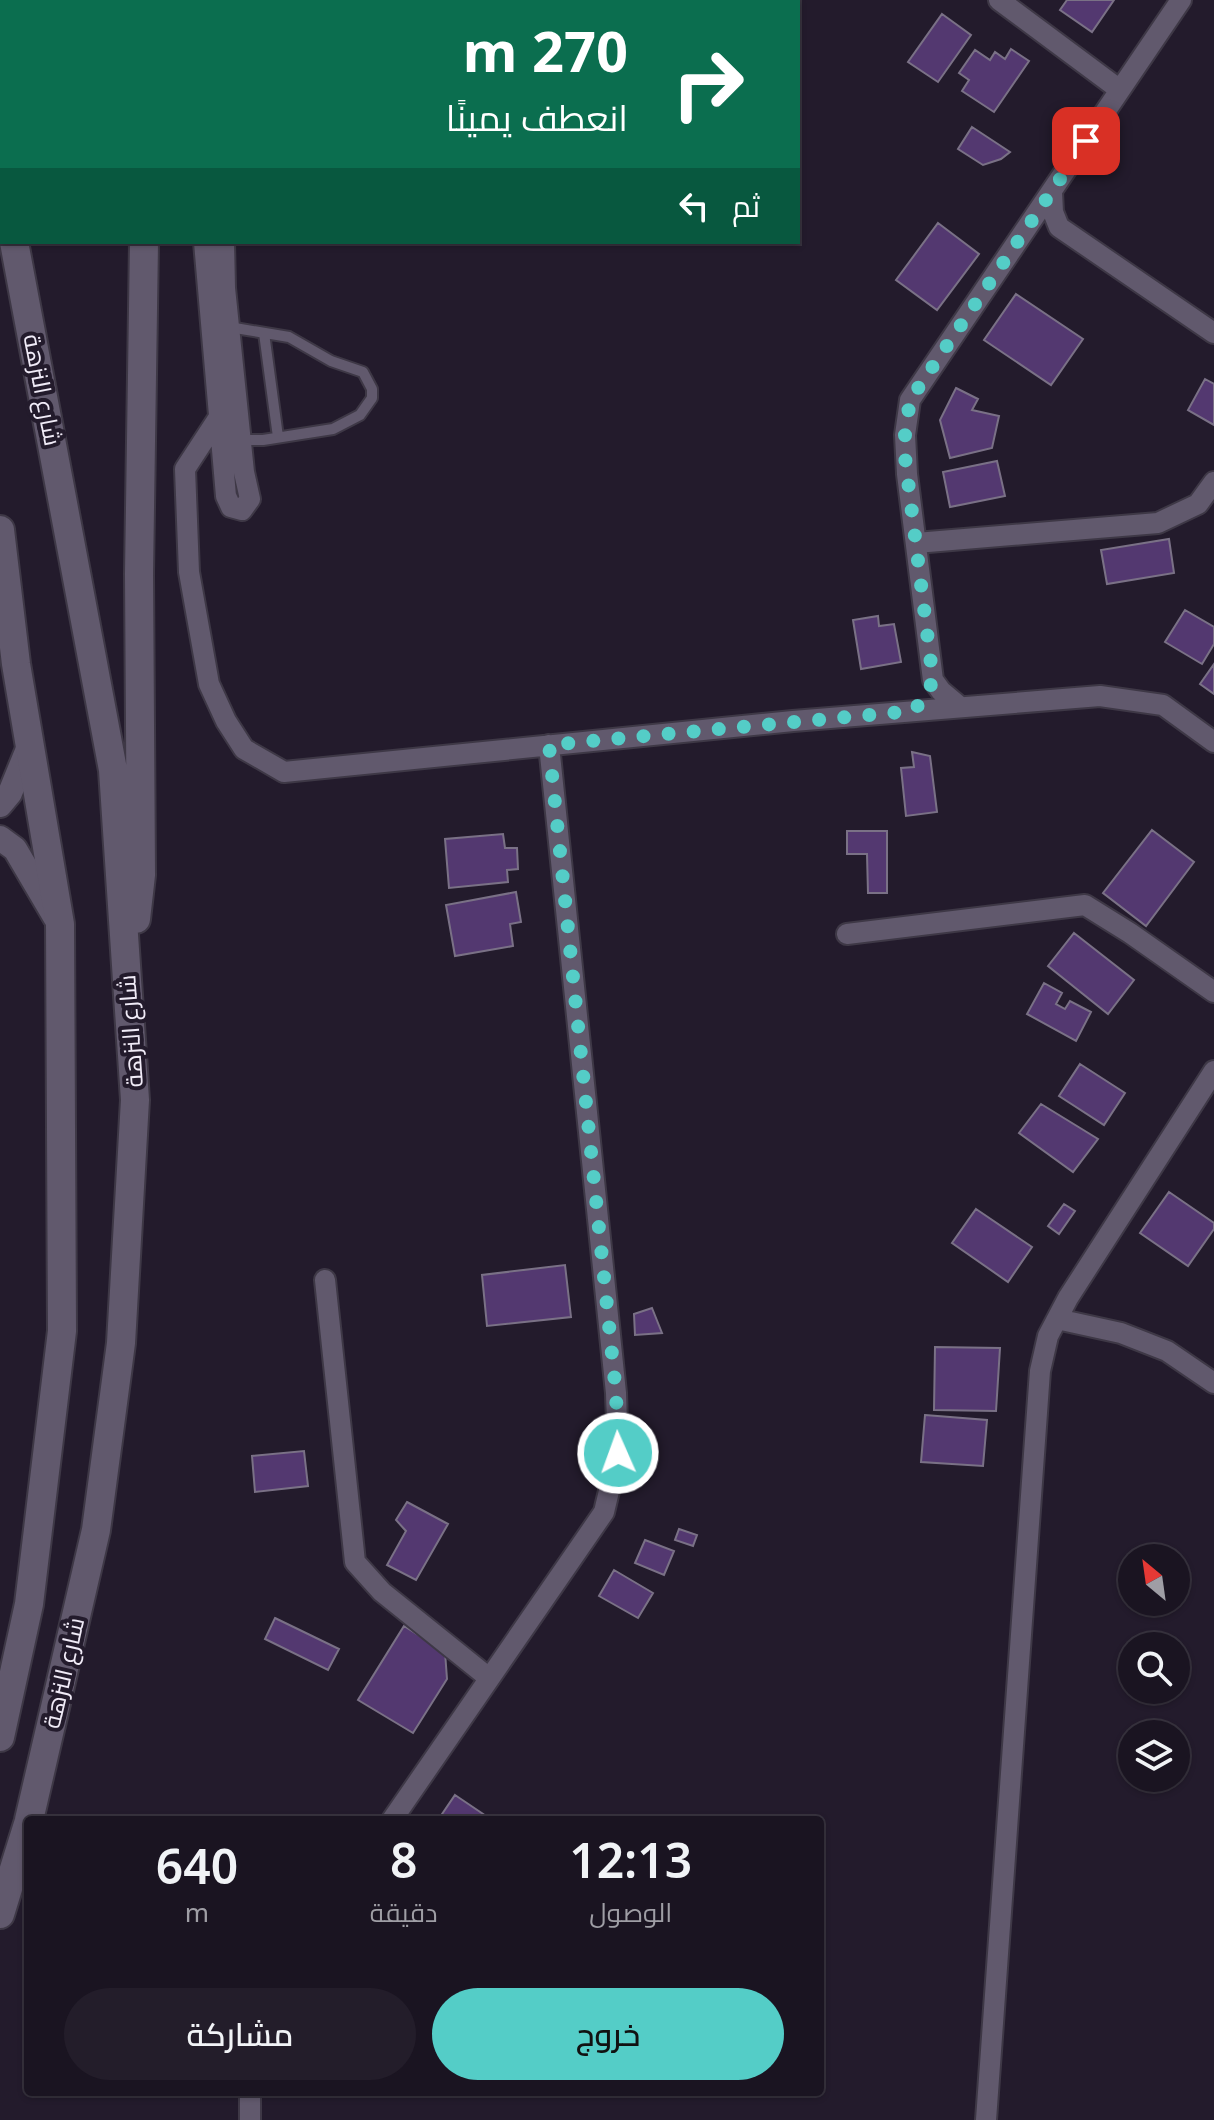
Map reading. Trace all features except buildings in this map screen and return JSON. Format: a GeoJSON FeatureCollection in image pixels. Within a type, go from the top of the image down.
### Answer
{"type":"FeatureCollection","features":[{"type":"Feature","properties":{"kind":"main road","name":"شارع النزهة"},"geometry":{"type":"LineString","coordinates":[[14,244],[113,770],[135,1100],[121,1343],[96,1530],[30,1816]]}},
{"type":"Feature","properties":{"kind":"main road"},"geometry":{"type":"LineString","coordinates":[[128,987],[141,875],[139,574],[144,244]]}},
{"type":"Feature","properties":{"kind":"main road","name":"شارع النزهة"},"geometry":{"type":"LineString","coordinates":[[0,530],[16,664],[60,924],[62,1331],[29,1604],[0,1737]]}},
{"type":"Feature","properties":{"kind":"main road","name":"شارع النزهة"},"geometry":{"type":"LineString","coordinates":[[0,1914],[24,1838]]}},
{"type":"Feature","properties":{"kind":"street"},"geometry":{"type":"LineString","coordinates":[[999,0],[1120,90]]}},
{"type":"Feature","properties":{"kind":"street"},"geometry":{"type":"LineString","coordinates":[[960,707],[933,680],[905,457],[910,400],[1181,0]]}},
{"type":"Feature","properties":{"kind":"street"},"geometry":{"type":"LineString","coordinates":[[1052,192],[1053,212],[1059,227],[1214,333]]}},
{"type":"Feature","properties":{"kind":"street"},"geometry":{"type":"LineString","coordinates":[[1021,237],[1038,230],[1059,227]]}},
{"type":"Feature","properties":{"kind":"street"},"geometry":{"type":"LineString","coordinates":[[204,244],[226,496],[231,507],[242,510],[250,499],[229,327],[224,244]]}},
{"type":"Feature","properties":{"kind":"street"},"geometry":{"type":"LineString","coordinates":[[219,417],[185,469],[189,572],[209,684],[226,721],[244,749],[284,772],[912,711],[1100,696],[1163,705],[1214,742]]}},
{"type":"Feature","properties":{"kind":"street"},"geometry":{"type":"LineString","coordinates":[[916,543],[1158,523],[1198,504],[1214,482]]}},
{"type":"Feature","properties":{"kind":"street"},"geometry":{"type":"LineString","coordinates":[[912,711],[924,700],[933,680]]}},
{"type":"Feature","properties":{"kind":"street"},"geometry":{"type":"LineString","coordinates":[[0,805],[10,793],[30,744]]}},
{"type":"Feature","properties":{"kind":"street"},"geometry":{"type":"LineString","coordinates":[[395,1816],[604,1512],[618,1453],[616,1393],[549,745]]}},
{"type":"Feature","properties":{"kind":"street"},"geometry":{"type":"LineString","coordinates":[[0,838],[15,849],[60,924]]}},
{"type":"Feature","properties":{"kind":"street"},"geometry":{"type":"LineString","coordinates":[[847,934],[1085,905],[1214,992]]}},
{"type":"Feature","properties":{"kind":"street"},"geometry":{"type":"LineString","coordinates":[[986,2120],[1040,1371],[1048,1336],[1057,1319],[1214,1071]]}},
{"type":"Feature","properties":{"kind":"street"},"geometry":{"type":"LineString","coordinates":[[325,1280],[355,1562],[382,1592],[489,1678]]}},
{"type":"Feature","properties":{"kind":"street"},"geometry":{"type":"LineString","coordinates":[[1057,1319],[1121,1333],[1167,1351],[1214,1383]]}},
{"type":"Feature","properties":{"kind":"street"},"geometry":{"type":"LineString","coordinates":[[250,2096],[250,2120]]}},
{"type":"Feature","properties":{"kind":"lane"},"geometry":{"type":"LineString","coordinates":[[215,365],[228,419],[241,441],[333,429],[360,415],[372,398],[372,389],[363,372],[331,361],[289,337],[229,327]]}},
{"type":"Feature","properties":{"kind":"lane"},"geometry":{"type":"LineString","coordinates":[[264,333],[278,437]]}},
{"type":"Feature","properties":{"kind":"route"},"geometry":{"type":"LineString","coordinates":[[618,1453],[616,1393],[549,745],[912,711],[924,700],[933,680],[905,457],[910,400],[1086,141]]}}]}
